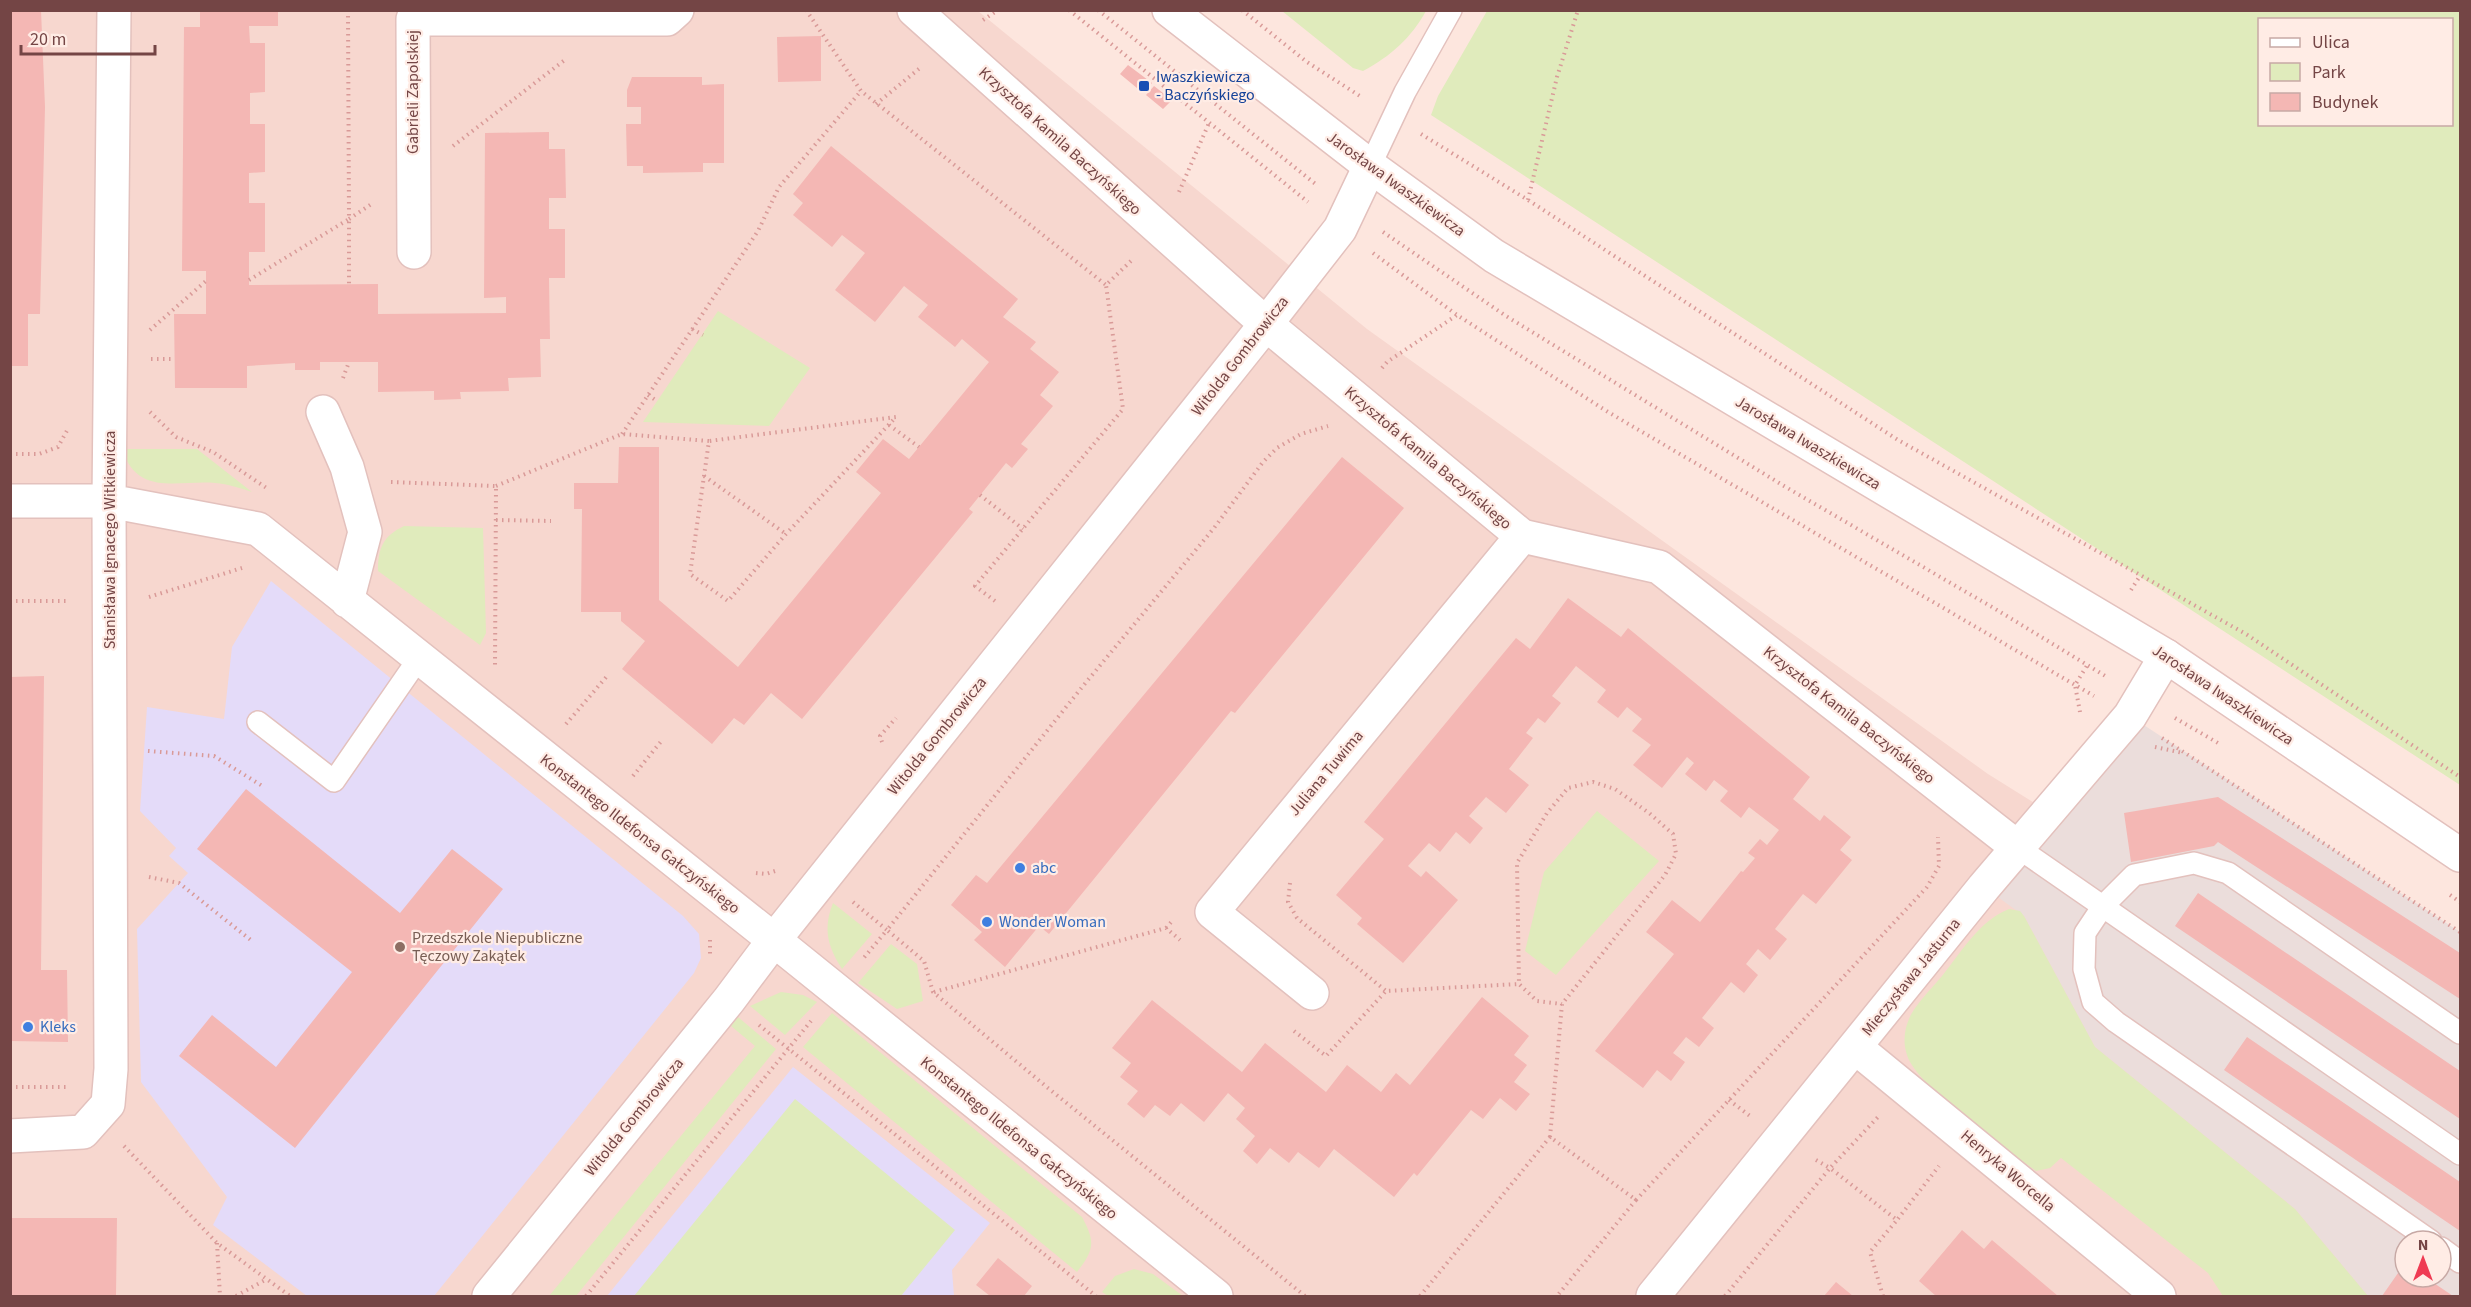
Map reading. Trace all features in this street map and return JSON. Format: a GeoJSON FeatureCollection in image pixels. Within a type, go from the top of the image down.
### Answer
{"type":"FeatureCollection","features":[{"type":"Feature","properties":{"kind":"street","name":"Stanisława Ignacego Witkiewicza"},"geometry":{"type":"LineString","coordinates":[[99,1116],[108,1104],[111,1069],[109,501],[114,10]]}},
{"type":"Feature","properties":{"kind":"street","name":"Gabrieli Zapolskiej"},"geometry":{"type":"LineString","coordinates":[[414,252],[412,19],[667,19],[677,10]]}},
{"type":"Feature","properties":{"kind":"street","name":"Krzysztofa Kamila Baczyńskiego"},"geometry":{"type":"LineString","coordinates":[[914,10],[1266,324],[1522,536],[1659,567],[2017,847]]}},
{"type":"Feature","properties":{"kind":"street","name":"Jarosława Iwaszkiewicza"},"geometry":{"type":"LineString","coordinates":[[1169,10],[1370,166],[1494,256],[2166,656],[2460,855]]}},
{"type":"Feature","properties":{"kind":"street","name":"Witolda Gombrowicza"},"geometry":{"type":"LineString","coordinates":[[489,1296],[729,1000],[774,940],[1266,324],[1340,229],[1370,166]]}},
{"type":"Feature","properties":{"kind":"street"},"geometry":{"type":"LineString","coordinates":[[323,412],[347,467],[365,532],[347,601]]}},
{"type":"Feature","properties":{"kind":"street","name":"Konstantego Ildefonsa Gałczyńskiego"},"geometry":{"type":"LineString","coordinates":[[10,501],[109,501],[258,529],[1216,1296]]}},
{"type":"Feature","properties":{"kind":"street","name":"Juliana Tuwima"},"geometry":{"type":"LineString","coordinates":[[1311,993],[1212,912],[1522,536]]}},
{"type":"Feature","properties":{"kind":"street","name":"Mieczysława Jasturna"},"geometry":{"type":"LineString","coordinates":[[1653,1296],[2017,847],[2130,716],[2166,656]]}},
{"type":"Feature","properties":{"kind":"street","name":"Henryka Worcella"},"geometry":{"type":"LineString","coordinates":[[1855,1047],[2159,1296]]}},
{"type":"Feature","properties":{"kind":"street"},"geometry":{"type":"LineString","coordinates":[[10,1136],[83,1132],[99,1116]]}},
{"type":"Feature","properties":{"kind":"lane"},"geometry":{"type":"LineString","coordinates":[[1370,166],[1393,117],[1451,10]]}},
{"type":"Feature","properties":{"kind":"lane"},"geometry":{"type":"LineString","coordinates":[[258,722],[334,781],[419,658]]}},
{"type":"Feature","properties":{"kind":"lane"},"geometry":{"type":"LineString","coordinates":[[2017,847],[2460,1154]]}},
{"type":"Feature","properties":{"kind":"lane"},"geometry":{"type":"LineString","coordinates":[[2414,1229],[2116,1022],[2093,1002],[2084,969],[2085,933],[2103,906],[2134,875],[2194,863],[2228,873],[2460,1033]]}},
{"type":"Feature","properties":{"kind":"path"},"geometry":{"type":"LineString","coordinates":[[348,10],[349,284]]}},
{"type":"Feature","properties":{"kind":"path"},"geometry":{"type":"LineString","coordinates":[[806,10],[861,91],[1106,285]]}},
{"type":"Feature","properties":{"kind":"path"},"geometry":{"type":"LineString","coordinates":[[1069,10],[1340,229],[1457,315],[1608,412],[2130,716],[2460,932]]}},
{"type":"Feature","properties":{"kind":"path"},"geometry":{"type":"LineString","coordinates":[[1242,10],[1307,62],[1528,200],[1898,440],[2246,634],[2460,777]]}},
{"type":"Feature","properties":{"kind":"path"},"geometry":{"type":"LineString","coordinates":[[1528,200],[1557,76],[1578,10]]}},
{"type":"Feature","properties":{"kind":"path"},"geometry":{"type":"LineString","coordinates":[[249,280],[349,219],[413,176],[618,19]]}},
{"type":"Feature","properties":{"kind":"path"},"geometry":{"type":"LineString","coordinates":[[622,434],[758,231],[779,187],[861,91]]}},
{"type":"Feature","properties":{"kind":"path"},"geometry":{"type":"LineString","coordinates":[[148,332],[206,281]]}},
{"type":"Feature","properties":{"kind":"path"},"geometry":{"type":"LineString","coordinates":[[1305,1296],[1057,1096],[933,992],[924,961],[887,930],[1083,686],[1214,528],[1263,462],[1278,448],[1301,434],[1327,428],[1356,399],[1387,362],[1457,315]]}},
{"type":"Feature","properties":{"kind":"path"},"geometry":{"type":"LineString","coordinates":[[692,329],[703,335]]}},
{"type":"Feature","properties":{"kind":"path"},"geometry":{"type":"LineString","coordinates":[[648,395],[657,401]]}},
{"type":"Feature","properties":{"kind":"path"},"geometry":{"type":"LineString","coordinates":[[999,604],[975,586],[1123,409]]}},
{"type":"Feature","properties":{"kind":"path"},"geometry":{"type":"LineString","coordinates":[[351,482],[496,486],[622,434],[709,441],[896,417],[786,534],[728,601],[690,574],[709,441]]}},
{"type":"Feature","properties":{"kind":"path"},"geometry":{"type":"LineString","coordinates":[[889,425],[919,447]]}},
{"type":"Feature","properties":{"kind":"path"},"geometry":{"type":"LineString","coordinates":[[704,476],[786,534]]}},
{"type":"Feature","properties":{"kind":"path"},"geometry":{"type":"LineString","coordinates":[[495,673],[496,486]]}},
{"type":"Feature","properties":{"kind":"path"},"geometry":{"type":"LineString","coordinates":[[980,495],[1023,529]]}},
{"type":"Feature","properties":{"kind":"path"},"geometry":{"type":"LineString","coordinates":[[496,520],[552,521]]}},
{"type":"Feature","properties":{"kind":"path"},"geometry":{"type":"LineString","coordinates":[[562,729],[608,675]]}},
{"type":"Feature","properties":{"kind":"path"},"geometry":{"type":"LineString","coordinates":[[886,751],[880,736],[903,710]]}},
{"type":"Feature","properties":{"kind":"path"},"geometry":{"type":"LineString","coordinates":[[627,783],[663,739]]}},
{"type":"Feature","properties":{"kind":"path"},"geometry":{"type":"LineString","coordinates":[[144,751],[214,756],[264,787]]}},
{"type":"Feature","properties":{"kind":"path"},"geometry":{"type":"LineString","coordinates":[[1420,1296],[1550,1137],[1562,1004],[1665,875],[1676,854],[1673,834],[1649,813],[1615,789],[1593,782],[1568,788],[1547,813],[1517,863],[1519,984],[1537,1001],[1562,1004]]}},
{"type":"Feature","properties":{"kind":"path"},"geometry":{"type":"LineString","coordinates":[[1557,1296],[1636,1200],[1927,887],[1939,866],[1938,834]]}},
{"type":"Feature","properties":{"kind":"path"},"geometry":{"type":"LineString","coordinates":[[140,876],[179,883],[252,940]]}},
{"type":"Feature","properties":{"kind":"path"},"geometry":{"type":"LineString","coordinates":[[1292,876],[1288,887],[1288,902],[1297,918],[1386,991],[1519,984]]}},
{"type":"Feature","properties":{"kind":"path"},"geometry":{"type":"LineString","coordinates":[[933,992],[1166,928],[1173,919]]}},
{"type":"Feature","properties":{"kind":"path"},"geometry":{"type":"LineString","coordinates":[[1166,928],[1184,942]]}},
{"type":"Feature","properties":{"kind":"path"},"geometry":{"type":"LineString","coordinates":[[1291,1028],[1326,1056],[1386,991]]}},
{"type":"Feature","properties":{"kind":"path"},"geometry":{"type":"LineString","coordinates":[[586,1296],[787,1049],[1096,1296]]}},
{"type":"Feature","properties":{"kind":"path"},"geometry":{"type":"LineString","coordinates":[[10,1087],[77,1088],[122,1144],[217,1243],[290,1296]]}},
{"type":"Feature","properties":{"kind":"path"},"geometry":{"type":"LineString","coordinates":[[1729,1100],[1779,1139],[1830,1168],[1897,1220]]}},
{"type":"Feature","properties":{"kind":"path"},"geometry":{"type":"LineString","coordinates":[[1725,1296],[1830,1168],[1886,1108]]}},
{"type":"Feature","properties":{"kind":"path"},"geometry":{"type":"LineString","coordinates":[[1550,1137],[1636,1200]]}},
{"type":"Feature","properties":{"kind":"path"},"geometry":{"type":"LineString","coordinates":[[1883,1296],[1870,1252],[1946,1157]]}},
{"type":"Feature","properties":{"kind":"path"},"geometry":{"type":"LineString","coordinates":[[217,1243],[220,1296]]}},
{"type":"Feature","properties":{"kind":"path"},"geometry":{"type":"LineString","coordinates":[[236,1296],[267,1279]]}},
{"type":"Feature","properties":{"kind":"shaded area"},"geometry":{"type":"Polygon","coordinates":[[[10,11],[978,11],[1367,329],[1988,774],[2086,835],[2460,961],[2460,1296],[11,1296],[10,11]]]}},
{"type":"Feature","properties":{"kind":"shaded area"},"geometry":{"type":"Polygon","coordinates":[[[271,581],[683,916],[699,934],[701,958],[694,973],[434,1296],[307,1296],[213,1225],[227,1197],[141,1082],[137,929],[188,873],[169,856],[176,848],[140,811],[147,707],[224,719],[232,647],[271,581]]]}},
{"type":"Feature","properties":{"kind":"shaded area"},"geometry":{"type":"Polygon","coordinates":[[[2130,716],[2460,932],[2460,1296],[2368,1296],[2295,1209],[2095,1047],[2024,916],[1984,887],[2130,716]]]}},
{"type":"Feature","properties":{"kind":"shaded area"},"geometry":{"type":"Polygon","coordinates":[[[793,1067],[990,1223],[952,1270],[954,1296],[607,1296],[793,1067]]]}},
{"type":"Feature","properties":{"kind":"green space"},"geometry":{"type":"Polygon","coordinates":[[[1282,11],[1426,11],[1414,30],[1399,46],[1363,71],[1353,68],[1282,11]]]}},
{"type":"Feature","properties":{"kind":"green space"},"geometry":{"type":"Polygon","coordinates":[[[1487,11],[2460,11],[2460,785],[1431,115],[1438,96],[1487,11]]]}},
{"type":"Feature","properties":{"kind":"green space"},"geometry":{"type":"Polygon","coordinates":[[[718,311],[810,368],[769,426],[643,422],[718,311]]]}},
{"type":"Feature","properties":{"kind":"green space"},"geometry":{"type":"Polygon","coordinates":[[[122,449],[197,449],[252,492],[220,484],[173,484],[148,480],[138,474],[129,464],[122,449]]]}},
{"type":"Feature","properties":{"kind":"green space"},"geometry":{"type":"Polygon","coordinates":[[[404,526],[483,528],[486,633],[480,645],[378,571],[383,544],[391,534],[404,526]]]}},
{"type":"Feature","properties":{"kind":"green space"},"geometry":{"type":"Polygon","coordinates":[[[1597,811],[1659,861],[1556,975],[1525,951],[1544,872],[1597,811]]]}},
{"type":"Feature","properties":{"kind":"green space"},"geometry":{"type":"Polygon","coordinates":[[[833,903],[872,934],[842,969],[828,937],[828,921],[833,903]]]}},
{"type":"Feature","properties":{"kind":"green space"},"geometry":{"type":"Polygon","coordinates":[[[2009,909],[2020,911],[2024,916],[2095,1047],[2295,1209],[2368,1296],[2223,1296],[2208,1273],[2061,1158],[2050,1168],[2036,1171],[1964,1117],[1927,1083],[1914,1068],[1906,1051],[1906,1028],[1911,1014],[1980,929],[1998,914],[2009,909]]]}},
{"type":"Feature","properties":{"kind":"green space"},"geometry":{"type":"Polygon","coordinates":[[[891,944],[917,964],[923,1001],[897,1009],[858,983],[891,944]]]}},
{"type":"Feature","properties":{"kind":"green space"},"geometry":{"type":"Polygon","coordinates":[[[781,992],[803,995],[817,1002],[785,1035],[750,1006],[781,992]]]}},
{"type":"Feature","properties":{"kind":"green space"},"geometry":{"type":"Polygon","coordinates":[[[832,1013],[1082,1217],[1089,1232],[1091,1245],[1087,1257],[1077,1272],[803,1047],[832,1013]]]}},
{"type":"Feature","properties":{"kind":"green space"},"geometry":{"type":"Polygon","coordinates":[[[738,1017],[776,1049],[576,1296],[549,1296],[755,1046],[731,1026],[738,1017]]]}},
{"type":"Feature","properties":{"kind":"green space"},"geometry":{"type":"Polygon","coordinates":[[[795,1099],[955,1230],[901,1296],[634,1296],[795,1099]]]}},
{"type":"Feature","properties":{"kind":"green space"},"geometry":{"type":"Polygon","coordinates":[[[1134,1269],[1153,1274],[1183,1296],[1108,1296],[1102,1292],[1115,1276],[1134,1269]]]}},
{"type":"Feature","properties":{"kind":"building"},"geometry":{"type":"Polygon","coordinates":[[[10,10],[41,10],[45,107],[40,314],[28,314],[28,366],[10,366],[10,10]]]}},
{"type":"Feature","properties":{"kind":"building"},"geometry":{"type":"Polygon","coordinates":[[[200,10],[278,10],[278,26],[249,26],[250,43],[265,43],[265,92],[250,93],[250,124],[265,124],[265,172],[249,173],[249,203],[265,203],[265,252],[249,252],[249,285],[378,284],[378,314],[506,313],[506,297],[484,298],[485,133],[549,132],[549,149],[565,149],[566,198],[549,198],[549,229],[565,229],[565,278],[549,278],[550,339],[540,339],[541,377],[508,378],[509,391],[460,392],[461,399],[434,400],[434,391],[378,392],[378,362],[320,362],[320,370],[295,370],[295,363],[247,366],[247,388],[175,388],[174,314],[206,314],[206,271],[182,271],[184,27],[200,27],[200,10]]]}},
{"type":"Feature","properties":{"kind":"building"},"geometry":{"type":"Polygon","coordinates":[[[821,36],[821,81],[778,82],[777,37],[821,36]]]}},
{"type":"Feature","properties":{"kind":"building"},"geometry":{"type":"Polygon","coordinates":[[[1128,65],[1152,83],[1143,93],[1120,74],[1128,65]]]}},
{"type":"Feature","properties":{"kind":"building"},"geometry":{"type":"Polygon","coordinates":[[[632,77],[702,77],[702,85],[724,84],[724,163],[703,163],[703,172],[643,173],[643,166],[627,166],[626,124],[641,124],[641,107],[627,107],[627,90],[632,77]]]}},
{"type":"Feature","properties":{"kind":"building"},"geometry":{"type":"Polygon","coordinates":[[[1154,86],[1172,100],[1163,109],[1146,95],[1154,86]]]}},
{"type":"Feature","properties":{"kind":"building"},"geometry":{"type":"Polygon","coordinates":[[[831,146],[1018,299],[1003,317],[1036,342],[1030,349],[1059,372],[1040,395],[1053,406],[1021,444],[1028,449],[1012,468],[1006,463],[969,509],[973,512],[802,719],[771,693],[744,725],[734,718],[712,744],[622,669],[645,641],[621,621],[621,612],[581,612],[582,509],[574,509],[574,483],[618,483],[619,447],[659,447],[659,600],[738,667],[881,493],[856,472],[883,439],[909,459],[989,362],[962,339],[955,347],[918,317],[928,305],[904,286],[875,322],[835,290],[865,253],[842,235],[832,247],[793,215],[803,203],[793,194],[831,146]]]}},
{"type":"Feature","properties":{"kind":"building"},"geometry":{"type":"Polygon","coordinates":[[[1342,457],[1404,508],[1235,713],[1231,711],[1049,934],[1039,926],[1005,967],[974,940],[982,932],[951,905],[976,875],[987,883],[1342,457]]]}},
{"type":"Feature","properties":{"kind":"building"},"geometry":{"type":"Polygon","coordinates":[[[1568,598],[1621,637],[1628,628],[1810,777],[1793,799],[1820,821],[1824,815],[1851,837],[1840,850],[1852,860],[1816,904],[1803,894],[1775,929],[1787,939],[1770,960],[1758,949],[1746,964],[1758,975],[1744,993],[1731,982],[1702,1018],[1714,1028],[1699,1047],[1686,1037],[1673,1053],[1685,1062],[1671,1081],[1657,1070],[1643,1088],[1595,1051],[1674,954],[1646,932],[1672,900],[1700,922],[1741,871],[1743,872],[1755,858],[1748,853],[1760,839],[1767,845],[1779,830],[1749,807],[1741,818],[1720,801],[1728,791],[1714,780],[1706,791],[1685,774],[1694,763],[1687,757],[1662,788],[1633,765],[1651,745],[1632,731],[1642,719],[1627,707],[1618,718],[1597,702],[1606,690],[1576,666],[1552,696],[1561,703],[1545,723],[1538,718],[1526,733],[1533,738],[1509,769],[1529,785],[1506,813],[1486,797],[1469,816],[1483,828],[1470,844],[1456,832],[1440,852],[1429,843],[1408,866],[1421,877],[1426,871],[1458,900],[1403,963],[1357,924],[1362,918],[1336,895],[1384,839],[1364,822],[1516,638],[1530,649],[1568,598]]]}},
{"type":"Feature","properties":{"kind":"building"},"geometry":{"type":"Polygon","coordinates":[[[44,676],[41,970],[67,970],[68,1042],[10,1041],[10,677],[44,676]]]}},
{"type":"Feature","properties":{"kind":"building"},"geometry":{"type":"Polygon","coordinates":[[[246,789],[400,913],[452,849],[503,889],[295,1148],[179,1056],[212,1015],[276,1067],[352,972],[197,849],[246,789]]]}},
{"type":"Feature","properties":{"kind":"building"},"geometry":{"type":"Polygon","coordinates":[[[2218,797],[2460,953],[2460,999],[2218,842],[2214,846],[2131,862],[2124,813],[2218,797]]]}},
{"type":"Feature","properties":{"kind":"building"},"geometry":{"type":"Polygon","coordinates":[[[2198,893],[2460,1071],[2460,1119],[2175,926],[2198,893]]]}},
{"type":"Feature","properties":{"kind":"building"},"geometry":{"type":"Polygon","coordinates":[[[1482,997],[1529,1036],[1514,1055],[1527,1065],[1514,1082],[1530,1094],[1516,1111],[1500,1098],[1483,1119],[1471,1110],[1417,1176],[1414,1173],[1394,1197],[1334,1149],[1319,1168],[1298,1152],[1289,1163],[1270,1148],[1257,1164],[1243,1151],[1255,1136],[1236,1119],[1245,1108],[1228,1093],[1204,1122],[1181,1103],[1170,1116],[1155,1105],[1144,1118],[1127,1104],[1138,1091],[1120,1077],[1131,1063],[1112,1048],[1152,1000],[1242,1072],[1265,1043],[1326,1092],[1347,1065],[1381,1092],[1396,1073],[1410,1085],[1482,997]]]}},
{"type":"Feature","properties":{"kind":"building"},"geometry":{"type":"Polygon","coordinates":[[[2247,1037],[2460,1182],[2460,1231],[2224,1070],[2247,1037]]]}},
{"type":"Feature","properties":{"kind":"building"},"geometry":{"type":"Polygon","coordinates":[[[10,1218],[117,1218],[116,1296],[10,1296],[10,1218]]]}},
{"type":"Feature","properties":{"kind":"building"},"geometry":{"type":"Polygon","coordinates":[[[1962,1230],[1984,1249],[1992,1240],[2058,1296],[1936,1296],[1919,1281],[1962,1230]]]}},
{"type":"Feature","properties":{"kind":"building"},"geometry":{"type":"Polygon","coordinates":[[[998,1258],[1032,1286],[1024,1296],[990,1296],[976,1285],[998,1258]]]}},
{"type":"Feature","properties":{"kind":"building"},"geometry":{"type":"Polygon","coordinates":[[[2393,1280],[2393,1289],[2443,1289],[2453,1296],[2382,1296],[2393,1280]]]}},
{"type":"Feature","properties":{"kind":"building"},"geometry":{"type":"Polygon","coordinates":[[[1836,1282],[1853,1296],[1824,1296],[1836,1282]]]}},
{"type":"Feature","properties":{"kind":"place","name":"Iwaszkiewicza - Baczyńskiego"},"geometry":{"type":"Point","coordinates":[1144,86]}},
{"type":"Feature","properties":{"kind":"place","name":"abc"},"geometry":{"type":"Point","coordinates":[1020,868]}},
{"type":"Feature","properties":{"kind":"place","name":"Wonder Woman"},"geometry":{"type":"Point","coordinates":[987,922]}},
{"type":"Feature","properties":{"kind":"place","name":"Przedszkole Niepubliczne Tęczowy Zakątek"},"geometry":{"type":"Point","coordinates":[400,947]}},
{"type":"Feature","properties":{"kind":"place","name":"Kleks"},"geometry":{"type":"Point","coordinates":[28,1027]}}]}
